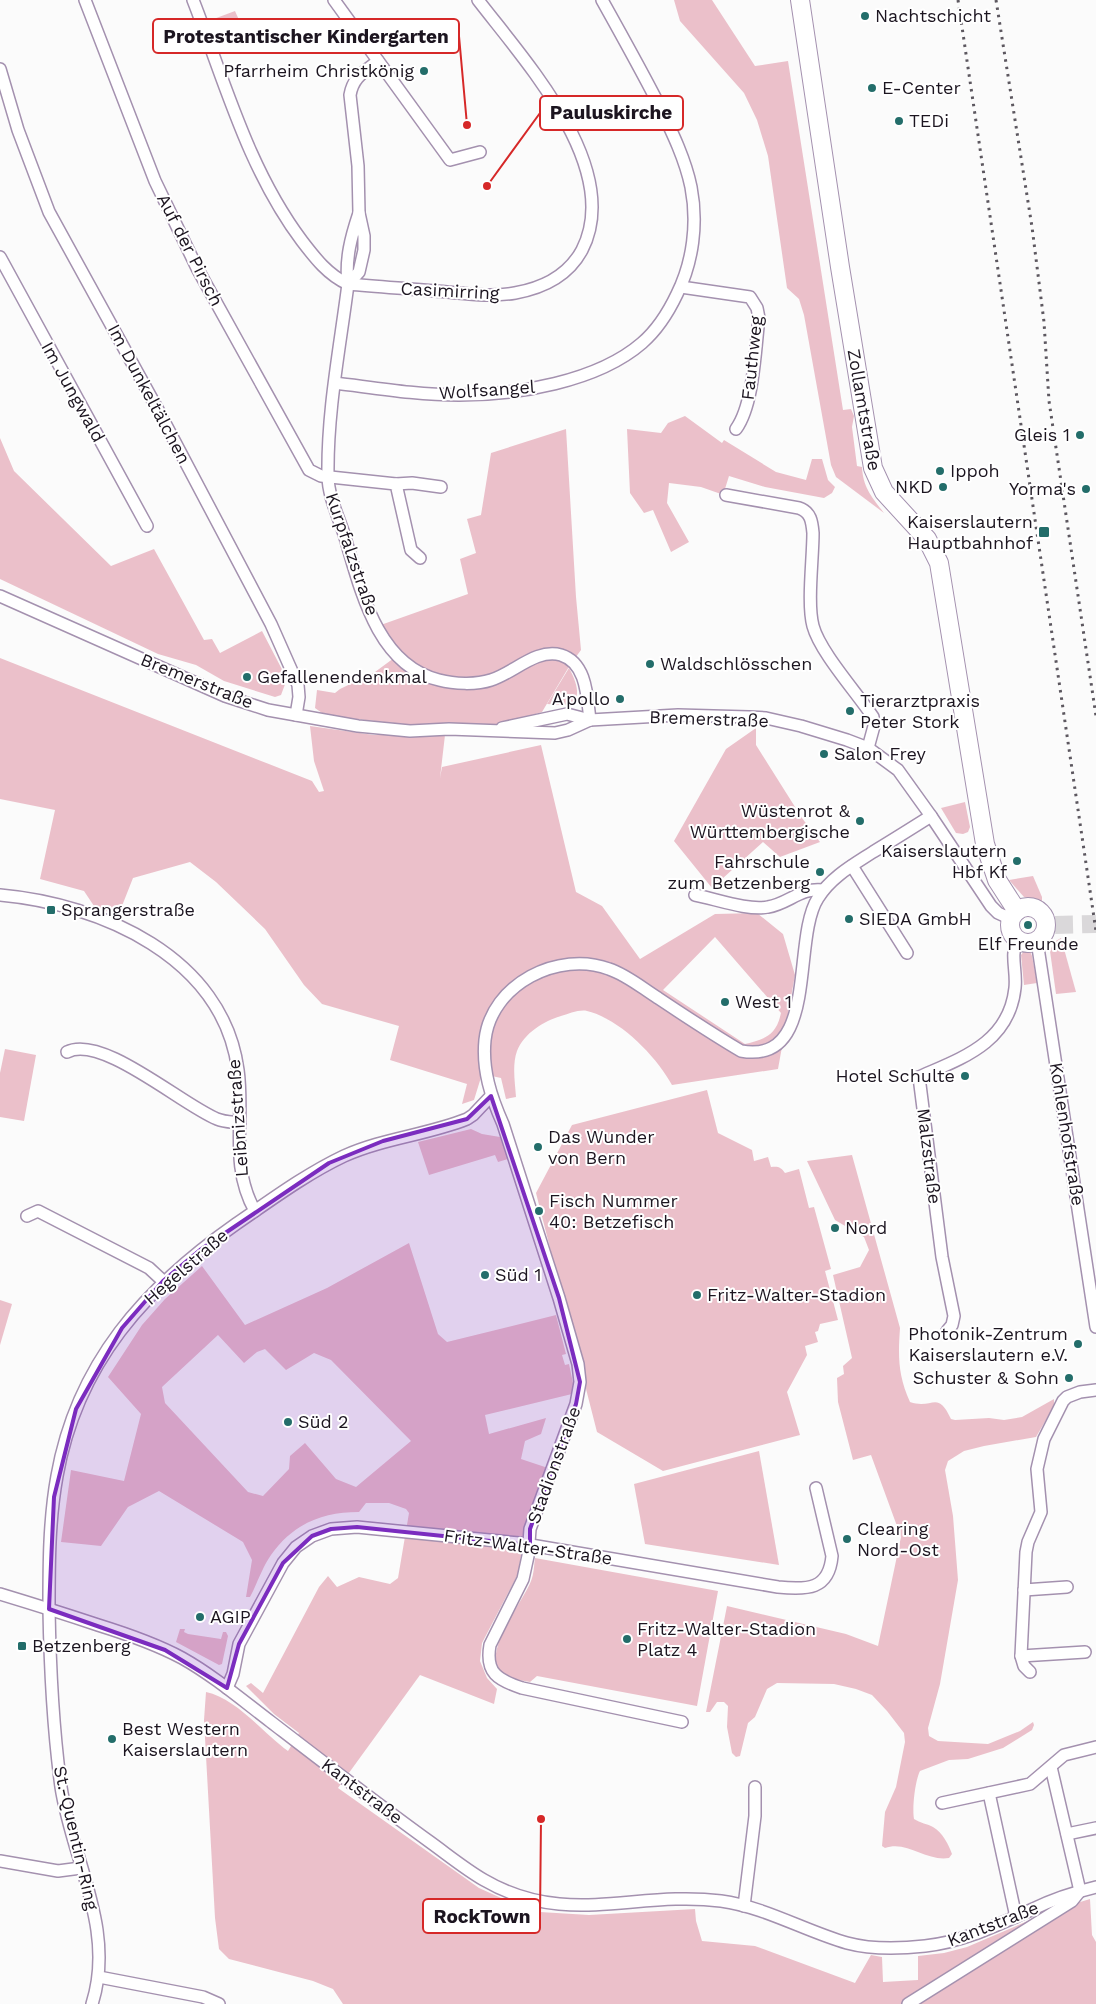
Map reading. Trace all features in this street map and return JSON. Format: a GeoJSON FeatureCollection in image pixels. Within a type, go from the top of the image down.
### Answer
{"type":"FeatureCollection","features":[{"type":"Feature","properties":{"kind":"main road","name":"Zollamtstraße"},"geometry":{"type":"LineString","coordinates":[[800,0],[840,267],[873,468],[880,485],[891,500],[927,538],[939,563],[985,844],[998,880],[1014,915]]}},
{"type":"Feature","properties":{"kind":"main road"},"geometry":{"type":"LineString","coordinates":[[1027,906],[1036,908],[1051,925],[1037,941],[1028,943],[1017,940],[1010,928],[1014,915],[1027,906]]}},
{"type":"Feature","properties":{"kind":"street","name":"Auf der Pirsch"},"geometry":{"type":"LineString","coordinates":[[85,0],[155,181],[197,268],[309,470],[316,475],[328,477]]}},
{"type":"Feature","properties":{"kind":"street","name":"Casimirring"},"geometry":{"type":"LineString","coordinates":[[192,0],[249,149],[273,198],[291,226],[326,270],[335,278],[348,284],[476,294],[514,293],[543,286],[570,267],[584,245],[591,224],[591,195],[585,165],[549,95],[478,0]]}},
{"type":"Feature","properties":{"kind":"street"},"geometry":{"type":"LineString","coordinates":[[334,0],[450,160],[480,152]]}},
{"type":"Feature","properties":{"kind":"street","name":"Wolfsangel"},"geometry":{"type":"LineString","coordinates":[[335,383],[395,391],[460,395],[509,392],[566,380],[597,370],[614,362],[642,343],[667,314],[681,287],[693,244],[695,220],[691,187],[679,148],[602,0]]}},
{"type":"Feature","properties":{"kind":"street","name":"Kurpfalzstraße"},"geometry":{"type":"LineString","coordinates":[[378,60],[360,74],[352,84],[350,96],[358,166],[358,213],[346,269],[348,284],[335,383],[328,477],[360,588],[386,642],[407,665],[437,680],[456,683],[492,680],[540,656],[550,653],[567,657],[574,662],[583,678],[590,720]]}},
{"type":"Feature","properties":{"kind":"street","name":"Im Dunkeltälchen"},"geometry":{"type":"LineString","coordinates":[[0,69],[18,130],[49,212],[162,418],[274,633],[298,685],[299,697],[296,715]]}},
{"type":"Feature","properties":{"kind":"street","name":"Im Jungwald"},"geometry":{"type":"LineString","coordinates":[[0,257],[147,526]]}},
{"type":"Feature","properties":{"kind":"street","name":"Fauthweg"},"geometry":{"type":"LineString","coordinates":[[681,287],[750,297],[757,308],[759,318],[748,406],[742,421],[736,429]]}},
{"type":"Feature","properties":{"kind":"street"},"geometry":{"type":"LineString","coordinates":[[328,477],[441,487]]}},
{"type":"Feature","properties":{"kind":"street"},"geometry":{"type":"LineString","coordinates":[[396,484],[411,550],[420,558]]}},
{"type":"Feature","properties":{"kind":"street"},"geometry":{"type":"LineString","coordinates":[[726,495],[799,508],[808,513],[814,533],[813,626],[822,646],[873,717],[874,726],[868,748]]}},
{"type":"Feature","properties":{"kind":"street","name":"Bremerstraße"},"geometry":{"type":"LineString","coordinates":[[0,596],[225,696],[268,710],[358,726],[410,731],[494,730],[525,733],[555,732],[568,730],[590,720]]}},
{"type":"Feature","properties":{"kind":"street","name":"Bremerstraße"},"geometry":{"type":"LineString","coordinates":[[494,730],[567,714],[590,720],[678,715],[766,718],[810,728],[868,748],[898,770],[991,906],[998,912],[1014,915]]}},
{"type":"Feature","properties":{"kind":"street"},"geometry":{"type":"LineString","coordinates":[[695,895],[745,906],[765,908],[779,904],[812,889],[823,890],[840,873],[931,816]]}},
{"type":"Feature","properties":{"kind":"street"},"geometry":{"type":"LineString","coordinates":[[852,866],[907,953]]}},
{"type":"Feature","properties":{"kind":"street","name":"Stadionstraße"},"geometry":{"type":"LineString","coordinates":[[682,1722],[522,1688],[505,1682],[494,1675],[490,1666],[488,1655],[490,1645],[523,1579],[530,1545],[530,1529],[576,1404],[580,1382],[578,1364],[559,1298],[503,1124],[491,1096],[484,1058],[485,1038],[491,1016],[506,995],[524,979],[546,968],[568,964],[592,964],[610,969],[631,980],[741,1051],[759,1052],[772,1048],[787,1036],[792,1025],[809,919],[823,890]]}},
{"type":"Feature","properties":{"kind":"street","name":"Leibnizstraße"},"geometry":{"type":"LineString","coordinates":[[0,895],[52,904],[102,919],[138,936],[170,956],[210,999],[218,1010],[230,1039],[238,1069],[240,1175],[247,1197],[255,1211]]}},
{"type":"Feature","properties":{"kind":"street","name":"Malzstraße"},"geometry":{"type":"LineString","coordinates":[[947,1331],[952,1325],[954,1316],[942,1257],[919,1077],[982,1047],[1002,1025],[1010,1010],[1015,990],[1013,949],[1017,940]]}},
{"type":"Feature","properties":{"kind":"street","name":"Kohlenhofstraße"},"geometry":{"type":"LineString","coordinates":[[1037,941],[1096,1327]]}},
{"type":"Feature","properties":{"kind":"street"},"geometry":{"type":"LineString","coordinates":[[67,1052],[77,1049],[110,1055],[218,1119],[240,1123]]}},
{"type":"Feature","properties":{"kind":"street","name":"Hegelstraße"},"geometry":{"type":"LineString","coordinates":[[49,1609],[51,1519],[57,1476],[68,1430],[87,1385],[111,1344],[134,1313],[163,1281],[200,1250],[308,1175],[345,1156],[383,1142],[467,1119],[491,1096]]}},
{"type":"Feature","properties":{"kind":"street"},"geometry":{"type":"LineString","coordinates":[[27,1216],[38,1211],[149,1268],[163,1281]]}},
{"type":"Feature","properties":{"kind":"street"},"geometry":{"type":"LineString","coordinates":[[1030,1672],[1024,1666],[1021,1656],[1024,1590],[1028,1542],[1041,1512],[1037,1469],[1042,1446],[1063,1401],[1071,1395],[1096,1390]]}},
{"type":"Feature","properties":{"kind":"street","name":"Fritz-Walter-Straße"},"geometry":{"type":"LineString","coordinates":[[227,1688],[233,1674],[239,1644],[283,1563],[296,1547],[312,1536],[331,1529],[357,1527],[530,1545],[778,1587],[806,1588],[818,1584],[826,1578],[831,1567],[832,1556],[816,1488]]}},
{"type":"Feature","properties":{"kind":"street"},"geometry":{"type":"LineString","coordinates":[[1024,1590],[1066,1587]]}},
{"type":"Feature","properties":{"kind":"street","name":"Kantstraße"},"geometry":{"type":"LineString","coordinates":[[0,1594],[125,1634],[166,1650],[201,1669],[470,1872],[523,1898],[546,1904],[568,1906],[692,1899],[724,1901],[744,1906],[836,1939],[874,1948],[929,1946],[964,1938],[1096,1886]]}},
{"type":"Feature","properties":{"kind":"street","name":"St.-Quentin-Ring"},"geometry":{"type":"LineString","coordinates":[[49,1609],[51,1697],[63,1801],[99,1938],[99,1977],[92,2004]]}},
{"type":"Feature","properties":{"kind":"street"},"geometry":{"type":"LineString","coordinates":[[1021,1656],[1085,1652]]}},
{"type":"Feature","properties":{"kind":"street"},"geometry":{"type":"LineString","coordinates":[[942,1803],[1030,1784],[1064,1755],[1096,1747]]}},
{"type":"Feature","properties":{"kind":"street"},"geometry":{"type":"LineString","coordinates":[[908,2004],[1072,1901],[1080,1891],[1050,1767]]}},
{"type":"Feature","properties":{"kind":"street"},"geometry":{"type":"LineString","coordinates":[[744,1906],[755,1816],[755,1788]]}},
{"type":"Feature","properties":{"kind":"street"},"geometry":{"type":"LineString","coordinates":[[989,1793],[1016,1917]]}},
{"type":"Feature","properties":{"kind":"street"},"geometry":{"type":"LineString","coordinates":[[1067,1834],[1096,1828]]}},
{"type":"Feature","properties":{"kind":"street"},"geometry":{"type":"LineString","coordinates":[[0,1861],[58,1871],[81,1868]]}},
{"type":"Feature","properties":{"kind":"street"},"geometry":{"type":"LineString","coordinates":[[99,1977],[203,1997],[219,2004]]}},
{"type":"Feature","properties":{"kind":"highlighted area"},"geometry":{"type":"Polygon","coordinates":[[[491,1096],[559,1298],[580,1382],[576,1404],[530,1529],[530,1545],[357,1527],[331,1529],[312,1536],[283,1563],[239,1644],[227,1688],[165,1650],[49,1609],[54,1497],[76,1409],[122,1328],[163,1281],[200,1250],[329,1163],[383,1141],[467,1119],[491,1096]]]}},
{"type":"Feature","properties":{"kind":"shaded area"},"geometry":{"type":"Polygon","coordinates":[[[674,0],[712,0],[755,66],[788,61],[843,410],[851,409],[854,416],[852,427],[857,466],[862,467],[866,487],[884,513],[836,477],[831,465],[804,315],[799,299],[787,288],[768,156],[757,120],[744,93],[680,21],[674,0]]]}},
{"type":"Feature","properties":{"kind":"shaded area"},"geometry":{"type":"Polygon","coordinates":[[[235,11],[239,20],[214,29],[211,20],[235,11]]]}},
{"type":"Feature","properties":{"kind":"shaded area"},"geometry":{"type":"Polygon","coordinates":[[[685,416],[722,443],[724,440],[776,472],[806,480],[812,459],[822,459],[828,480],[835,487],[832,493],[824,498],[765,487],[729,476],[724,492],[721,494],[701,487],[669,483],[667,503],[689,542],[671,552],[653,510],[644,513],[630,493],[627,429],[661,433],[668,423],[685,416]]]}},
{"type":"Feature","properties":{"kind":"shaded area"},"geometry":{"type":"Polygon","coordinates":[[[566,429],[581,650],[542,712],[500,725],[412,725],[347,718],[322,713],[315,708],[317,690],[335,693],[375,672],[394,658],[375,627],[468,594],[460,559],[476,553],[467,519],[481,515],[491,453],[566,429]]]}},
{"type":"Feature","properties":{"kind":"shaded area"},"geometry":{"type":"Polygon","coordinates":[[[0,438],[14,471],[111,566],[154,549],[204,640],[212,639],[220,653],[262,631],[287,679],[281,695],[275,697],[224,681],[196,665],[158,654],[0,579],[0,438]]]}},
{"type":"Feature","properties":{"kind":"shaded area"},"geometry":{"type":"Polygon","coordinates":[[[0,658],[312,781],[319,792],[324,791],[314,761],[310,726],[374,735],[445,735],[440,778],[442,767],[541,745],[576,892],[602,906],[640,959],[715,914],[757,913],[783,934],[795,975],[778,1069],[672,1085],[657,1062],[624,1030],[599,1015],[581,1011],[548,1021],[524,1039],[517,1051],[515,1062],[516,1097],[506,1099],[501,1078],[482,1074],[474,1100],[462,1104],[467,1084],[390,1060],[399,1026],[322,1004],[304,985],[265,929],[216,882],[190,862],[133,878],[118,916],[94,906],[84,891],[40,879],[55,810],[0,799],[0,658]],[[715,937],[663,990],[745,1044],[764,1038],[773,1032],[781,1013],[715,937]]]}},
{"type":"Feature","properties":{"kind":"shaded area"},"geometry":{"type":"Polygon","coordinates":[[[569,668],[577,688],[576,698],[573,702],[566,705],[547,704],[569,668]]]}},
{"type":"Feature","properties":{"kind":"shaded area"},"geometry":{"type":"Polygon","coordinates":[[[756,728],[756,745],[802,818],[820,842],[780,857],[763,842],[712,888],[674,841],[726,749],[756,728]]]}},
{"type":"Feature","properties":{"kind":"shaded area"},"geometry":{"type":"Polygon","coordinates":[[[965,802],[970,827],[968,832],[963,834],[956,833],[941,808],[965,802]]]}},
{"type":"Feature","properties":{"kind":"shaded area"},"geometry":{"type":"Polygon","coordinates":[[[1033,876],[1042,897],[1042,902],[1024,897],[1009,880],[1033,876]]]}},
{"type":"Feature","properties":{"kind":"shaded area"},"geometry":{"type":"Polygon","coordinates":[[[1061,938],[1076,992],[1056,994],[1050,951],[1054,942],[1061,938]]]}},
{"type":"Feature","properties":{"kind":"shaded area"},"geometry":{"type":"Polygon","coordinates":[[[1024,951],[1030,951],[1037,983],[1024,985],[1021,955],[1024,951]]]}},
{"type":"Feature","properties":{"kind":"shaded area"},"geometry":{"type":"Polygon","coordinates":[[[5,1049],[36,1055],[24,1121],[0,1117],[0,1073],[5,1049]]]}},
{"type":"Feature","properties":{"kind":"shaded area","name":"Fritz-Walter-Stadion"},"geometry":{"type":"Polygon","coordinates":[[[707,1090],[718,1133],[752,1150],[754,1161],[768,1157],[771,1167],[779,1167],[785,1173],[799,1169],[809,1208],[814,1207],[831,1269],[825,1271],[838,1320],[820,1324],[818,1331],[815,1332],[818,1342],[805,1346],[807,1355],[787,1392],[800,1435],[663,1471],[597,1432],[536,1193],[572,1125],[707,1090]]]}},
{"type":"Feature","properties":{"kind":"shaded area"},"geometry":{"type":"Polygon","coordinates":[[[471,1129],[482,1134],[500,1137],[508,1159],[498,1162],[495,1155],[429,1175],[418,1142],[471,1129]]]}},
{"type":"Feature","properties":{"kind":"shaded area"},"geometry":{"type":"Polygon","coordinates":[[[852,1155],[900,1328],[900,1366],[903,1383],[910,1402],[918,1404],[938,1403],[942,1405],[951,1419],[955,1420],[989,1418],[1004,1420],[1022,1417],[1054,1399],[1054,1406],[1036,1437],[964,1451],[948,1461],[945,1470],[953,1516],[958,1580],[940,1684],[928,1728],[929,1736],[938,1741],[988,1744],[1020,1731],[1033,1722],[1034,1725],[1032,1730],[1003,1748],[968,1759],[949,1760],[920,1771],[914,1795],[914,1819],[931,1826],[939,1832],[951,1850],[952,1854],[949,1858],[933,1857],[901,1847],[885,1848],[882,1846],[885,1812],[896,1787],[905,1742],[904,1733],[872,1695],[834,1684],[777,1683],[767,1689],[755,1717],[748,1723],[740,1756],[736,1757],[732,1753],[727,1727],[728,1706],[724,1702],[717,1702],[710,1712],[706,1712],[727,1606],[846,1634],[878,1646],[901,1537],[871,1455],[853,1460],[838,1402],[837,1378],[844,1374],[843,1366],[852,1358],[833,1275],[860,1267],[869,1250],[864,1237],[835,1220],[807,1161],[852,1155]]]}},
{"type":"Feature","properties":{"kind":"shaded area"},"geometry":{"type":"Polygon","coordinates":[[[409,1243],[438,1334],[447,1342],[556,1315],[566,1354],[562,1355],[565,1365],[569,1364],[573,1383],[572,1394],[485,1415],[489,1434],[546,1418],[541,1434],[525,1441],[521,1459],[548,1468],[525,1531],[518,1574],[482,1643],[480,1661],[487,1678],[497,1689],[494,1704],[420,1675],[338,1788],[479,1888],[519,1906],[540,1912],[589,1915],[695,1909],[696,1921],[702,1941],[755,1946],[855,1983],[871,1955],[882,1957],[883,1982],[918,1980],[918,1956],[944,1953],[967,1947],[1051,1911],[1090,1899],[1092,1935],[1096,1942],[1096,2004],[343,2004],[333,1989],[313,1981],[229,1959],[219,1949],[215,1918],[204,1720],[206,1692],[228,1701],[288,1751],[299,1733],[274,1714],[246,1686],[251,1683],[263,1693],[319,1587],[328,1576],[337,1587],[359,1577],[390,1584],[398,1578],[409,1513],[406,1509],[389,1503],[366,1503],[359,1512],[333,1514],[309,1522],[289,1535],[280,1544],[268,1560],[250,1597],[246,1597],[252,1560],[243,1542],[159,1491],[128,1507],[101,1546],[61,1542],[71,1470],[124,1481],[141,1414],[108,1377],[142,1325],[165,1299],[202,1266],[245,1325],[327,1288],[409,1243]],[[218,1335],[162,1387],[165,1403],[248,1492],[263,1496],[289,1469],[290,1456],[305,1443],[336,1479],[356,1487],[411,1441],[331,1360],[314,1353],[286,1370],[265,1349],[257,1352],[244,1363],[218,1335]]]}},
{"type":"Feature","properties":{"kind":"shaded area"},"geometry":{"type":"Polygon","coordinates":[[[0,1300],[12,1304],[0,1345],[0,1300]]]}},
{"type":"Feature","properties":{"kind":"shaded area"},"geometry":{"type":"Polygon","coordinates":[[[759,1451],[779,1565],[645,1544],[634,1484],[759,1451]]]}},
{"type":"Feature","properties":{"kind":"shaded area","name":"Fritz-Walter-Stadion Platz 4"},"geometry":{"type":"Polygon","coordinates":[[[535,1558],[718,1591],[697,1706],[537,1676],[530,1682],[513,1679],[505,1675],[499,1669],[496,1661],[497,1650],[507,1625],[531,1581],[535,1558]]]}},
{"type":"Feature","properties":{"kind":"shaded area"},"geometry":{"type":"Polygon","coordinates":[[[180,1629],[185,1629],[184,1632],[188,1634],[221,1639],[223,1632],[226,1632],[228,1636],[222,1664],[219,1665],[176,1642],[180,1629]]]}},
{"type":"Feature","properties":{"kind":"tunnel"},"geometry":{"type":"LineString","coordinates":[[1055,925],[1096,924]]}},
{"type":"Feature","properties":{"kind":"railway"},"geometry":{"type":"LineString","coordinates":[[958,0],[1096,931]]}},
{"type":"Feature","properties":{"kind":"railway"},"geometry":{"type":"LineString","coordinates":[[996,0],[1032,227],[1044,322],[1049,401],[1096,716]]}},
{"type":"Feature","properties":{"kind":"place","name":"Nachtschicht"},"geometry":{"type":"Point","coordinates":[865,16]}},
{"type":"Feature","properties":{"kind":"place","name":"Pfarrheim Christkönig"},"geometry":{"type":"Point","coordinates":[424,71]}},
{"type":"Feature","properties":{"kind":"place","name":"E-Center"},"geometry":{"type":"Point","coordinates":[872,88]}},
{"type":"Feature","properties":{"kind":"place","name":"TEDi"},"geometry":{"type":"Point","coordinates":[899,121]}},
{"type":"Feature","properties":{"kind":"place","name":"Protestantischer Kindergarten"},"geometry":{"type":"Point","coordinates":[467,125]}},
{"type":"Feature","properties":{"kind":"place","name":"Pauluskirche"},"geometry":{"type":"Point","coordinates":[487,186]}},
{"type":"Feature","properties":{"kind":"place","name":"Gleis 1"},"geometry":{"type":"Point","coordinates":[1080,435]}},
{"type":"Feature","properties":{"kind":"place","name":"Ippoh"},"geometry":{"type":"Point","coordinates":[940,471]}},
{"type":"Feature","properties":{"kind":"place","name":"NKD"},"geometry":{"type":"Point","coordinates":[943,487]}},
{"type":"Feature","properties":{"kind":"place","name":"Yorma's"},"geometry":{"type":"Point","coordinates":[1086,489]}},
{"type":"Feature","properties":{"kind":"place","name":"Kaiserslautern Hauptbahnhof"},"geometry":{"type":"Point","coordinates":[1044,532]}},
{"type":"Feature","properties":{"kind":"place","name":"Waldschlösschen"},"geometry":{"type":"Point","coordinates":[650,664]}},
{"type":"Feature","properties":{"kind":"place","name":"Gefallenendenkmal"},"geometry":{"type":"Point","coordinates":[247,677]}},
{"type":"Feature","properties":{"kind":"place","name":"A'pollo"},"geometry":{"type":"Point","coordinates":[620,699]}},
{"type":"Feature","properties":{"kind":"place","name":"Tierarztpraxis Peter Stork"},"geometry":{"type":"Point","coordinates":[850,711]}},
{"type":"Feature","properties":{"kind":"place","name":"Salon Frey"},"geometry":{"type":"Point","coordinates":[824,754]}},
{"type":"Feature","properties":{"kind":"place","name":"Wüstenrot & Württembergische"},"geometry":{"type":"Point","coordinates":[860,821]}},
{"type":"Feature","properties":{"kind":"place","name":"Kaiserslautern Hbf Kf"},"geometry":{"type":"Point","coordinates":[1017,861]}},
{"type":"Feature","properties":{"kind":"place","name":"Fahrschule zum Betzenberg"},"geometry":{"type":"Point","coordinates":[820,872]}},
{"type":"Feature","properties":{"kind":"place","name":"Sprangerstraße"},"geometry":{"type":"Point","coordinates":[51,910]}},
{"type":"Feature","properties":{"kind":"place","name":"SIEDA GmbH"},"geometry":{"type":"Point","coordinates":[849,919]}},
{"type":"Feature","properties":{"kind":"place","name":"Elf Freunde"},"geometry":{"type":"Point","coordinates":[1028,925]}},
{"type":"Feature","properties":{"kind":"place","name":"West 1"},"geometry":{"type":"Point","coordinates":[725,1002]}},
{"type":"Feature","properties":{"kind":"place","name":"Hotel Schulte"},"geometry":{"type":"Point","coordinates":[965,1076]}},
{"type":"Feature","properties":{"kind":"place","name":"Das Wunder von Bern"},"geometry":{"type":"Point","coordinates":[538,1147]}},
{"type":"Feature","properties":{"kind":"place","name":"Fisch Nummer 40: Betzefisch"},"geometry":{"type":"Point","coordinates":[539,1211]}},
{"type":"Feature","properties":{"kind":"place","name":"Nord"},"geometry":{"type":"Point","coordinates":[835,1228]}},
{"type":"Feature","properties":{"kind":"place","name":"Süd 1"},"geometry":{"type":"Point","coordinates":[485,1275]}},
{"type":"Feature","properties":{"kind":"place","name":"Fritz-Walter-Stadion"},"geometry":{"type":"Point","coordinates":[697,1295]}},
{"type":"Feature","properties":{"kind":"place","name":"Photonik-Zentrum Kaiserslautern e.V."},"geometry":{"type":"Point","coordinates":[1078,1344]}},
{"type":"Feature","properties":{"kind":"place","name":"Schuster & Sohn"},"geometry":{"type":"Point","coordinates":[1069,1378]}},
{"type":"Feature","properties":{"kind":"place","name":"Süd 2"},"geometry":{"type":"Point","coordinates":[288,1422]}},
{"type":"Feature","properties":{"kind":"place","name":"Clearing Nord-Ost"},"geometry":{"type":"Point","coordinates":[847,1539]}},
{"type":"Feature","properties":{"kind":"place","name":"AGIP"},"geometry":{"type":"Point","coordinates":[200,1617]}},
{"type":"Feature","properties":{"kind":"place","name":"Fritz-Walter-Stadion Platz 4"},"geometry":{"type":"Point","coordinates":[627,1639]}},
{"type":"Feature","properties":{"kind":"place","name":"Betzenberg"},"geometry":{"type":"Point","coordinates":[22,1646]}},
{"type":"Feature","properties":{"kind":"place","name":"Best Western Kaiserslautern"},"geometry":{"type":"Point","coordinates":[112,1739]}},
{"type":"Feature","properties":{"kind":"place","name":"RockTown"},"geometry":{"type":"Point","coordinates":[541,1819]}}]}
